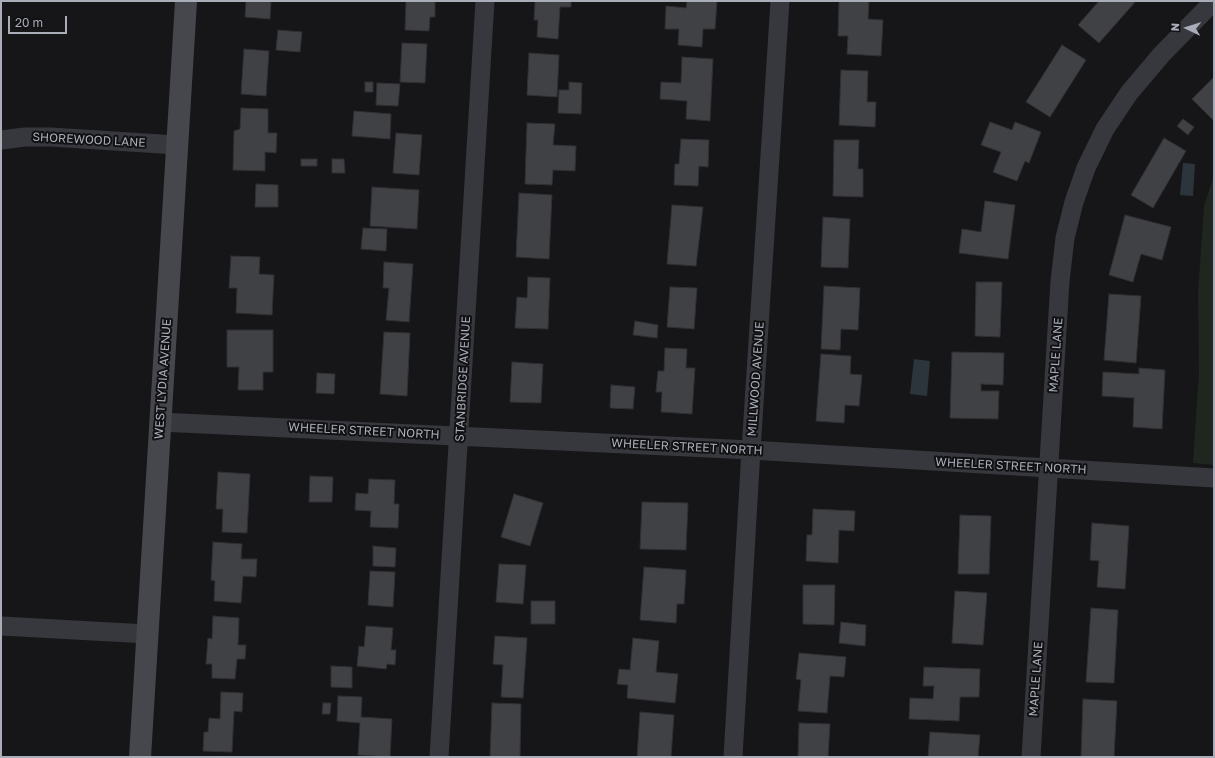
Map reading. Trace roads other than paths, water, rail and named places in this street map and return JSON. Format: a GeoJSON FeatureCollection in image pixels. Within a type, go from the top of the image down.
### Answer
{"type":"FeatureCollection","features":[{"type":"Feature","properties":{"kind":"street","name":"WEST LYDIA AVENUE"},"geometry":{"type":"LineString","coordinates":[[140,757],[186,1]]}},
{"type":"Feature","properties":{"kind":"street","name":"STANBRIDGE AVENUE"},"geometry":{"type":"LineString","coordinates":[[439,757],[460,435],[485,1]]}},
{"type":"Feature","properties":{"kind":"street","name":"MILLWOOD AVENUE"},"geometry":{"type":"LineString","coordinates":[[733,757],[780,1]]}},
{"type":"Feature","properties":{"kind":"street","name":"MAPLE LANE"},"geometry":{"type":"LineString","coordinates":[[1031,757],[1060,281],[1065,238],[1074,202],[1086,168],[1105,129],[1129,93],[1162,54],[1214,1]]}},
{"type":"Feature","properties":{"kind":"street","name":"SHOREWOOD LANE"},"geometry":{"type":"LineString","coordinates":[[1,140],[25,137],[51,137],[177,145]]}},
{"type":"Feature","properties":{"kind":"street","name":"WHEELER STREET NORTH"},"geometry":{"type":"LineString","coordinates":[[160,422],[460,435],[751,450],[1214,478]]}},
{"type":"Feature","properties":{"kind":"street"},"geometry":{"type":"LineString","coordinates":[[1,626],[148,634]]}}]}
